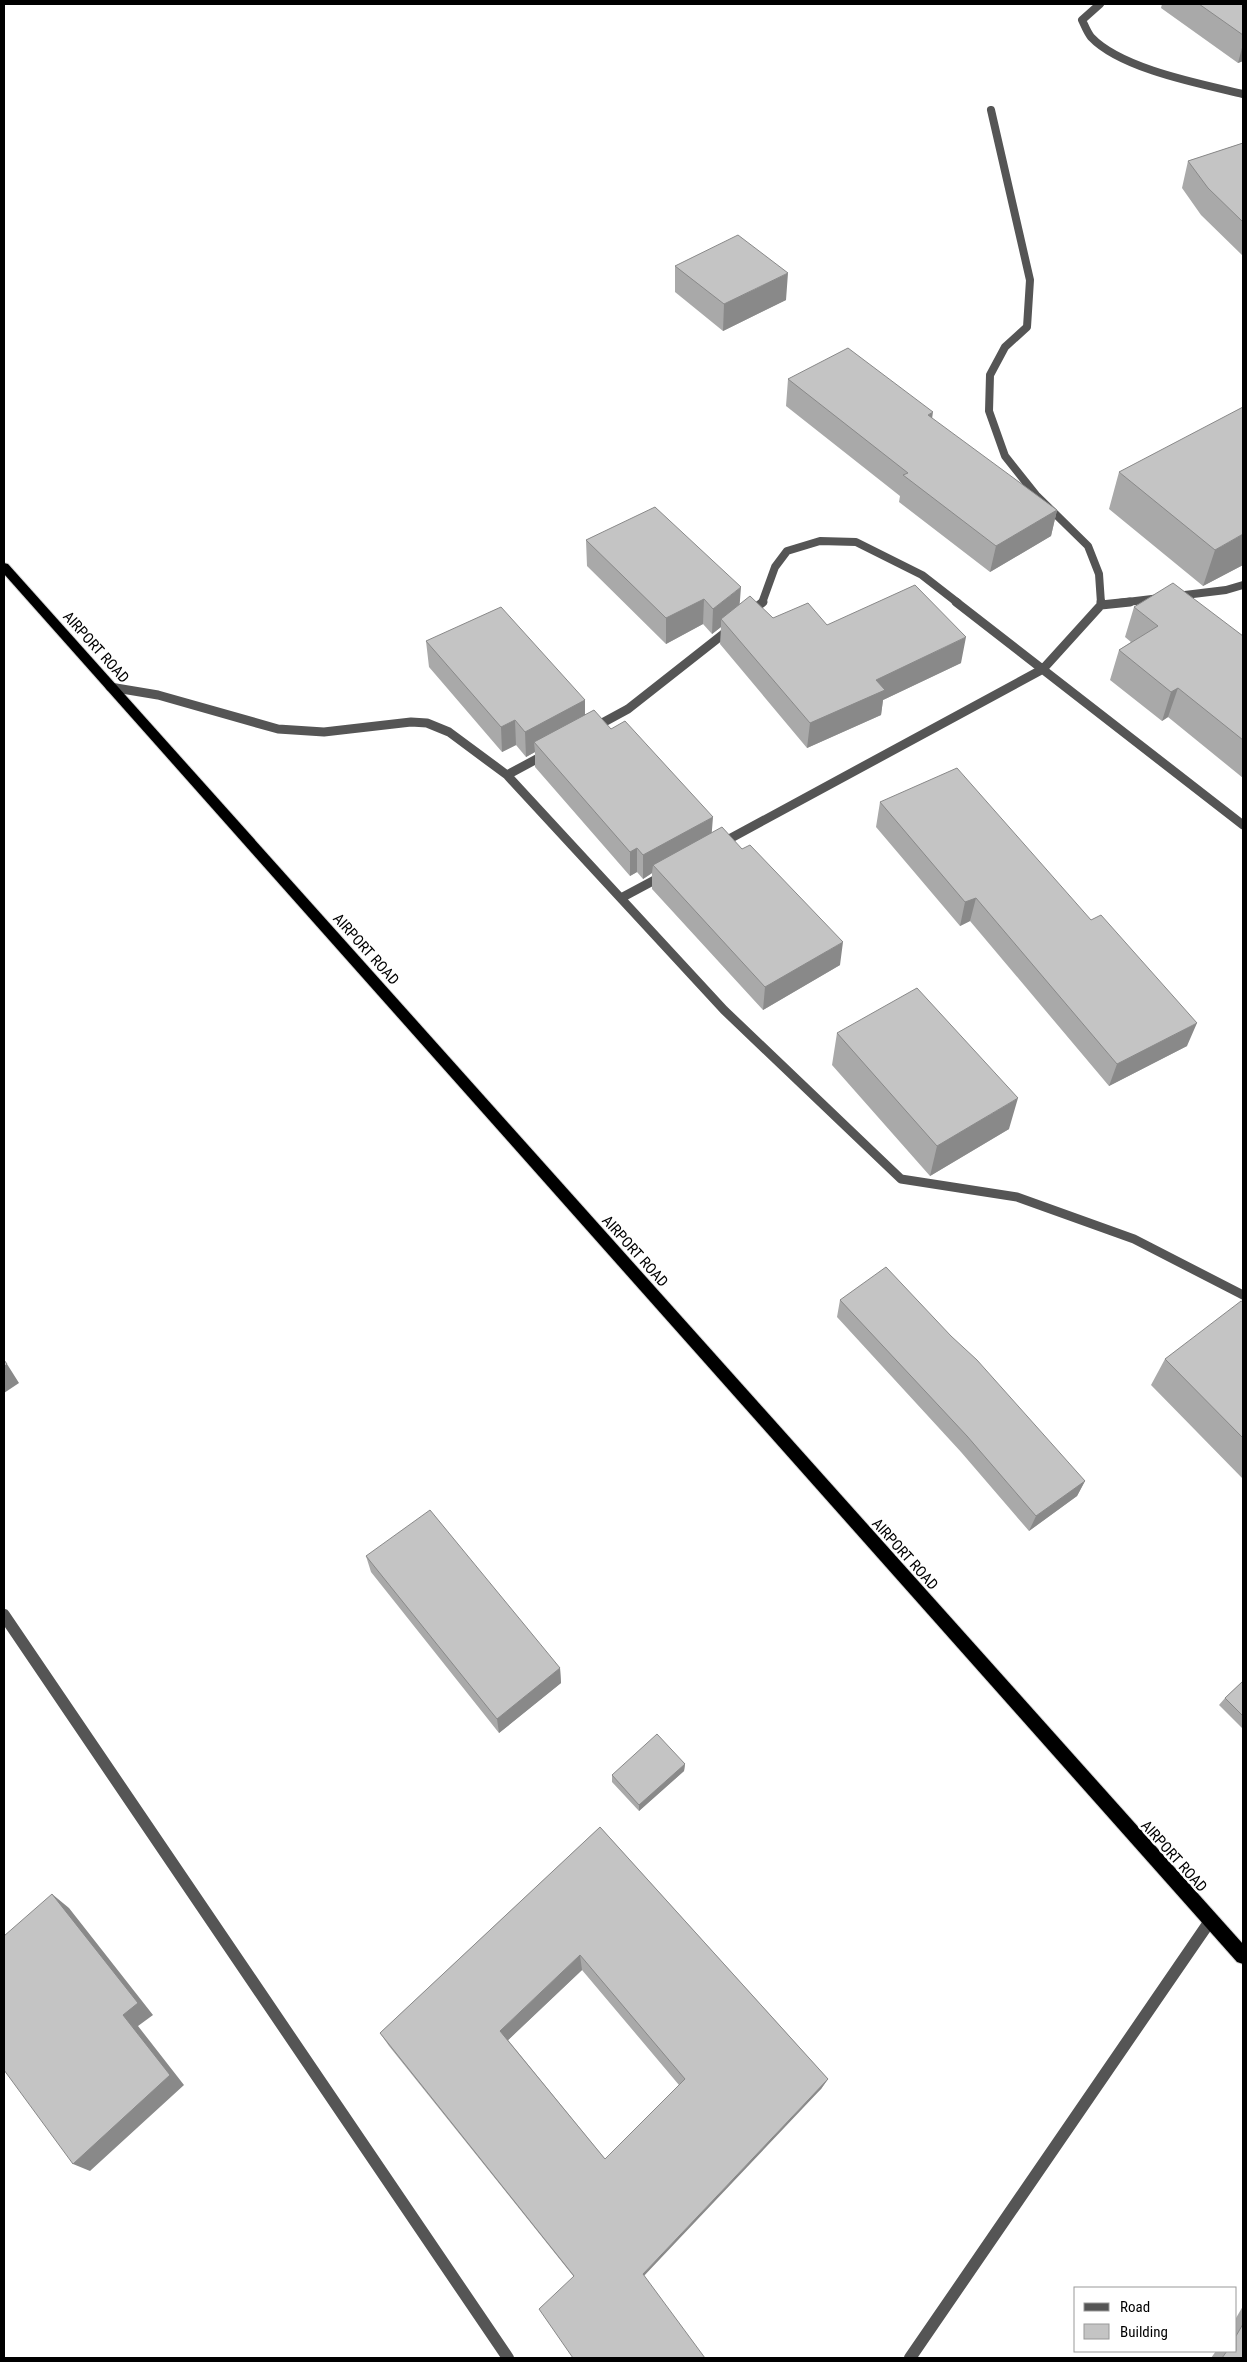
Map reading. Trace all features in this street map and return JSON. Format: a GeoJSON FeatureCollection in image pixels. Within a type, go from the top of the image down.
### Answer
{"type":"FeatureCollection","features":[{"type":"Feature","properties":{"kind":"highway","name":"AIRPORT ROAD"},"geometry":{"type":"LineString","coordinates":[[4,568],[1243,1956]]}},
{"type":"Feature","properties":{"kind":"street"},"geometry":{"type":"LineString","coordinates":[[1100,4],[1082,20],[1091,37],[1112,54],[1199,84],[1243,94]]}},
{"type":"Feature","properties":{"kind":"street"},"geometry":{"type":"LineString","coordinates":[[991,110],[1030,280],[1027,327],[1005,347],[990,374],[989,411],[1005,456],[1036,495],[1088,546],[1099,574],[1101,605]]}},
{"type":"Feature","properties":{"kind":"street"},"geometry":{"type":"LineString","coordinates":[[584,733],[628,709],[762,603],[775,568],[787,551],[820,541],[856,542],[922,574],[1243,825]]}},
{"type":"Feature","properties":{"kind":"street"},"geometry":{"type":"LineString","coordinates":[[716,847],[1043,669],[1101,605],[1226,590],[1243,585]]}},
{"type":"Feature","properties":{"kind":"street"},"geometry":{"type":"LineString","coordinates":[[110,687],[158,695],[278,729],[324,732],[374,725],[427,723],[450,732],[507,775],[724,1010],[901,1178],[967,1192],[1017,1197],[1134,1239],[1243,1296]]}},
{"type":"Feature","properties":{"kind":"street"},"geometry":{"type":"LineString","coordinates":[[507,775],[559,747]]}},
{"type":"Feature","properties":{"kind":"street"},"geometry":{"type":"LineString","coordinates":[[621,898],[672,870]]}},
{"type":"Feature","properties":{"kind":"street"},"geometry":{"type":"LineString","coordinates":[[4,1616],[508,2358]]}},
{"type":"Feature","properties":{"kind":"street"},"geometry":{"type":"LineString","coordinates":[[910,2358],[1210,1921]]}},
{"type":"Feature","properties":{"kind":"building"},"geometry":{"type":"Polygon","coordinates":[[[1199,4],[1243,4],[1243,35],[1199,4]]]}},
{"type":"Feature","properties":{"kind":"building"},"geometry":{"type":"Polygon","coordinates":[[[1243,143],[1243,222],[1208,188],[1188,161],[1243,143]]]}},
{"type":"Feature","properties":{"kind":"building"},"geometry":{"type":"Polygon","coordinates":[[[738,235],[788,273],[724,304],[675,266],[738,235]]]}},
{"type":"Feature","properties":{"kind":"building"},"geometry":{"type":"Polygon","coordinates":[[[848,348],[933,412],[928,415],[1057,510],[996,546],[903,475],[908,473],[788,379],[848,348]]]}},
{"type":"Feature","properties":{"kind":"building"},"geometry":{"type":"Polygon","coordinates":[[[1243,407],[1243,534],[1215,550],[1119,472],[1243,407]]]}},
{"type":"Feature","properties":{"kind":"building"},"geometry":{"type":"Polygon","coordinates":[[[655,507],[741,587],[713,609],[704,599],[666,618],[586,540],[655,507]]]}},
{"type":"Feature","properties":{"kind":"building"},"geometry":{"type":"Polygon","coordinates":[[[1173,583],[1243,636],[1243,740],[1178,688],[1171,692],[1119,650],[1158,626],[1134,607],[1173,583]]]}},
{"type":"Feature","properties":{"kind":"building"},"geometry":{"type":"Polygon","coordinates":[[[915,585],[966,637],[876,680],[885,690],[810,723],[721,619],[750,596],[773,618],[808,603],[827,625],[915,585]]]}},
{"type":"Feature","properties":{"kind":"building"},"geometry":{"type":"Polygon","coordinates":[[[501,607],[585,700],[525,732],[515,720],[501,727],[426,641],[501,607]]]}},
{"type":"Feature","properties":{"kind":"building"},"geometry":{"type":"Polygon","coordinates":[[[594,710],[611,729],[625,721],[713,817],[643,855],[637,848],[630,852],[534,742],[594,710]]]}},
{"type":"Feature","properties":{"kind":"building"},"geometry":{"type":"Polygon","coordinates":[[[957,768],[1091,920],[1101,915],[1197,1023],[1117,1064],[976,898],[965,902],[880,802],[957,768]]]}},
{"type":"Feature","properties":{"kind":"building"},"geometry":{"type":"Polygon","coordinates":[[[722,827],[742,849],[750,845],[843,942],[765,987],[653,865],[722,827]]]}},
{"type":"Feature","properties":{"kind":"building"},"geometry":{"type":"Polygon","coordinates":[[[917,988],[1018,1098],[937,1146],[837,1033],[917,988]]]}},
{"type":"Feature","properties":{"kind":"building"},"geometry":{"type":"Polygon","coordinates":[[[886,1267],[951,1336],[977,1360],[1085,1481],[1036,1516],[967,1436],[840,1300],[886,1267]]]}},
{"type":"Feature","properties":{"kind":"building"},"geometry":{"type":"Polygon","coordinates":[[[1241,1301],[1243,1302],[1243,1438],[1165,1359],[1241,1301]]]}},
{"type":"Feature","properties":{"kind":"building"},"geometry":{"type":"Polygon","coordinates":[[[430,1510],[560,1668],[497,1719],[366,1556],[430,1510]]]}},
{"type":"Feature","properties":{"kind":"building"},"geometry":{"type":"Polygon","coordinates":[[[1243,1681],[1243,1716],[1225,1698],[1243,1681]]]}},
{"type":"Feature","properties":{"kind":"building"},"geometry":{"type":"Polygon","coordinates":[[[657,1734],[685,1764],[639,1805],[612,1775],[657,1734]]]}},
{"type":"Feature","properties":{"kind":"building"},"geometry":{"type":"Polygon","coordinates":[[[600,1827],[828,2079],[643,2274],[705,2358],[573,2358],[539,2309],[574,2276],[380,2033],[600,1827]],[[580,1955],[500,2031],[605,2159],[685,2079],[580,1955]]]}},
{"type":"Feature","properties":{"kind":"building"},"geometry":{"type":"Polygon","coordinates":[[[52,1894],[138,2003],[123,2015],[170,2075],[73,2164],[4,2070],[4,1936],[52,1894]]]}},
{"type":"Feature","properties":{"kind":"building"},"geometry":{"type":"Polygon","coordinates":[[[1243,2324],[1243,2358],[1222,2358],[1226,2352],[1237,2352],[1237,2334],[1243,2324]]]}}]}
